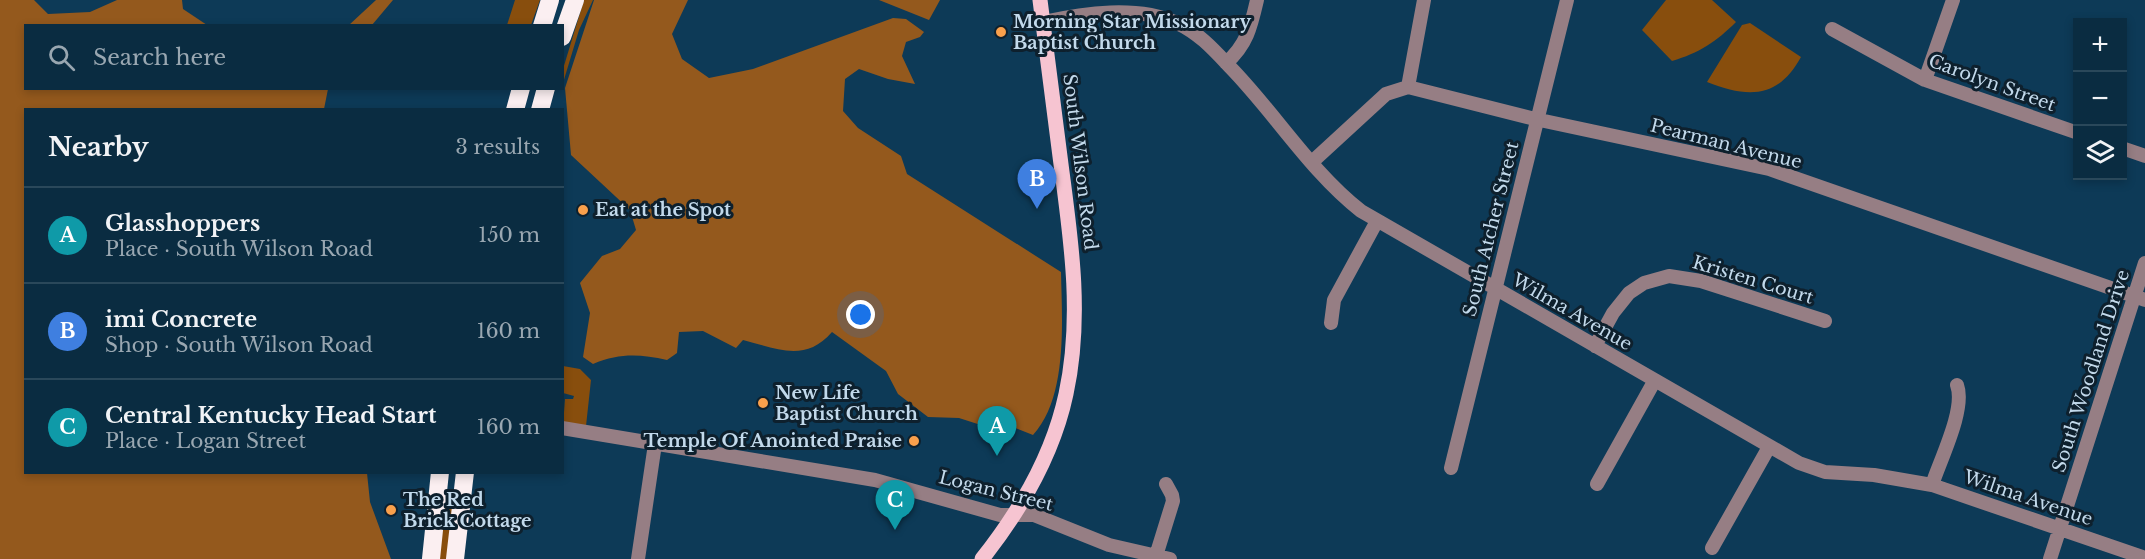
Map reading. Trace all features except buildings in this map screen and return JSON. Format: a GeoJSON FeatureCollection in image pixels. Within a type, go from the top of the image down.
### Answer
{"type":"FeatureCollection","features":[{"type":"Feature","properties":{"kind":"highway"},"geometry":{"type":"LineString","coordinates":[[543,24],[550,0]]}},
{"type":"Feature","properties":{"kind":"highway"},"geometry":{"type":"LineString","coordinates":[[564,31],[575,0]]}},
{"type":"Feature","properties":{"kind":"highway"},"geometry":{"type":"LineString","coordinates":[[516,108],[520,90]]}},
{"type":"Feature","properties":{"kind":"highway"},"geometry":{"type":"LineString","coordinates":[[541,108],[545,90]]}},
{"type":"Feature","properties":{"kind":"highway"},"geometry":{"type":"LineString","coordinates":[[431,559],[440,474]]}},
{"type":"Feature","properties":{"kind":"highway"},"geometry":{"type":"LineString","coordinates":[[455,559],[465,474]]}},
{"type":"Feature","properties":{"kind":"main road","name":"South Wilson Road"},"geometry":{"type":"LineString","coordinates":[[982,559],[1014,515],[1043,462],[1060,418],[1072,360],[1074,336],[1072,252],[1040,0]]}},
{"type":"Feature","properties":{"kind":"street"},"geometry":{"type":"LineString","coordinates":[[1226,63],[1240,50],[1248,37],[1257,0]]}},
{"type":"Feature","properties":{"kind":"street"},"geometry":{"type":"LineString","coordinates":[[1312,162],[1386,94],[1408,87],[1425,0]]}},
{"type":"Feature","properties":{"kind":"street","name":"South Atcher Street"},"geometry":{"type":"LineString","coordinates":[[1451,468],[1535,119],[1567,0]]}},
{"type":"Feature","properties":{"kind":"street"},"geometry":{"type":"LineString","coordinates":[[1925,80],[1953,0]]}},
{"type":"Feature","properties":{"kind":"street","name":"Wilma Avenue"},"geometry":{"type":"LineString","coordinates":[[1042,22],[1115,13],[1165,19],[1200,37],[1226,63],[1340,193],[1377,221],[1799,463],[1825,472],[1874,475],[1932,485],[2145,558]]}},
{"type":"Feature","properties":{"kind":"street","name":"Carolyn Street"},"geometry":{"type":"LineString","coordinates":[[1832,29],[1925,80],[2073,131]]}},
{"type":"Feature","properties":{"kind":"street","name":"Pearman Avenue"},"geometry":{"type":"LineString","coordinates":[[1408,87],[1535,119],[1769,169],[2140,298]]}},
{"type":"Feature","properties":{"kind":"street"},"geometry":{"type":"LineString","coordinates":[[2127,150],[2145,156]]}},
{"type":"Feature","properties":{"kind":"street"},"geometry":{"type":"LineString","coordinates":[[1331,323],[1334,300],[1377,221]]}},
{"type":"Feature","properties":{"kind":"street","name":"South Woodland Drive"},"geometry":{"type":"LineString","coordinates":[[2050,559],[2140,298],[2145,263]]}},
{"type":"Feature","properties":{"kind":"street","name":"Kristen Court"},"geometry":{"type":"LineString","coordinates":[[1595,346],[1613,314],[1629,293],[1644,283],[1669,276],[1701,281],[1825,321]]}},
{"type":"Feature","properties":{"kind":"street"},"geometry":{"type":"LineString","coordinates":[[1597,484],[1655,380]]}},
{"type":"Feature","properties":{"kind":"street"},"geometry":{"type":"LineString","coordinates":[[1932,485],[1958,409],[1960,393],[1957,385]]}},
{"type":"Feature","properties":{"kind":"street","name":"Logan Street"},"geometry":{"type":"LineString","coordinates":[[564,429],[874,480],[1000,515],[1034,515],[1109,545],[1156,558],[1170,559]]}},
{"type":"Feature","properties":{"kind":"street"},"geometry":{"type":"LineString","coordinates":[[638,559],[655,444]]}},
{"type":"Feature","properties":{"kind":"street"},"geometry":{"type":"LineString","coordinates":[[1712,548],[1769,447]]}},
{"type":"Feature","properties":{"kind":"street"},"geometry":{"type":"LineString","coordinates":[[1156,558],[1173,501],[1166,484]]}},
{"type":"Feature","properties":{"kind":"shaded area"},"geometry":{"type":"Polygon","coordinates":[[[0,0],[34,0],[48,14],[90,12],[117,0],[182,0],[183,9],[206,24],[24,24],[24,90],[328,90],[324,108],[24,108],[24,474],[367,474],[370,502],[391,559],[0,559],[0,0]]]}},
{"type":"Feature","properties":{"kind":"shaded area"},"geometry":{"type":"Polygon","coordinates":[[[376,0],[393,0],[373,24],[350,24],[376,0]]]}},
{"type":"Feature","properties":{"kind":"shaded area"},"geometry":{"type":"Polygon","coordinates":[[[515,0],[540,0],[531,24],[507,24],[515,0]]]}},
{"type":"Feature","properties":{"kind":"shaded area"},"geometry":{"type":"Polygon","coordinates":[[[584,0],[593,0],[579,30],[564,80],[564,66],[584,0]]]}},
{"type":"Feature","properties":{"kind":"shaded area"},"geometry":{"type":"Polygon","coordinates":[[[594,0],[688,0],[672,34],[682,59],[709,78],[753,69],[893,18],[906,19],[924,32],[920,37],[906,42],[902,56],[915,84],[888,79],[859,69],[845,79],[843,111],[858,128],[901,156],[907,174],[1061,272],[1062,335],[1058,380],[1044,419],[1033,435],[1000,422],[987,427],[959,418],[928,417],[898,394],[886,371],[832,332],[822,342],[801,351],[779,350],[743,340],[736,348],[703,331],[679,332],[677,353],[667,360],[630,356],[612,358],[593,364],[583,357],[590,313],[580,283],[602,256],[620,249],[636,230],[630,210],[571,155],[565,88],[594,0]]]}},
{"type":"Feature","properties":{"kind":"shaded area"},"geometry":{"type":"Polygon","coordinates":[[[879,0],[940,0],[929,20],[879,0]]]}},
{"type":"Feature","properties":{"kind":"shaded area"},"geometry":{"type":"Polygon","coordinates":[[[1666,0],[1712,0],[1736,22],[1707,46],[1672,61],[1642,30],[1666,0]]]}},
{"type":"Feature","properties":{"kind":"shaded area"},"geometry":{"type":"Polygon","coordinates":[[[1750,23],[1801,57],[1792,71],[1772,88],[1761,91],[1736,91],[1707,82],[1742,25],[1750,23]]]}},
{"type":"Feature","properties":{"kind":"shaded area"},"geometry":{"type":"Polygon","coordinates":[[[564,366],[580,369],[591,380],[586,426],[564,426],[565,399],[573,399],[574,396],[564,393],[564,366]]]}},
{"type":"Feature","properties":{"kind":"shaded area"},"geometry":{"type":"Polygon","coordinates":[[[444,506],[450,506],[454,512],[450,559],[437,559],[444,506]]]}},
{"type":"Feature","properties":{"kind":"place","name":"Morning Star Missionary Baptist Church"},"geometry":{"type":"Point","coordinates":[1001,32]}},
{"type":"Feature","properties":{"kind":"place","name":"imi Concrete"},"geometry":{"type":"Point","coordinates":[1037,209]}},
{"type":"Feature","properties":{"kind":"place","name":"Eat at the Spot"},"geometry":{"type":"Point","coordinates":[583,210]}},
{"type":"Feature","properties":{"kind":"place","name":"New Life Baptist Church"},"geometry":{"type":"Point","coordinates":[763,403]}},
{"type":"Feature","properties":{"kind":"place","name":"Temple Of Anointed Praise"},"geometry":{"type":"Point","coordinates":[914,441]}},
{"type":"Feature","properties":{"kind":"place","name":"Glasshoppers"},"geometry":{"type":"Point","coordinates":[997,456]}},
{"type":"Feature","properties":{"kind":"place","name":"The Red Brick Cottage"},"geometry":{"type":"Point","coordinates":[391,510]}},
{"type":"Feature","properties":{"kind":"place","name":"Central Kentucky Head Start"},"geometry":{"type":"Point","coordinates":[895,530]}}]}
